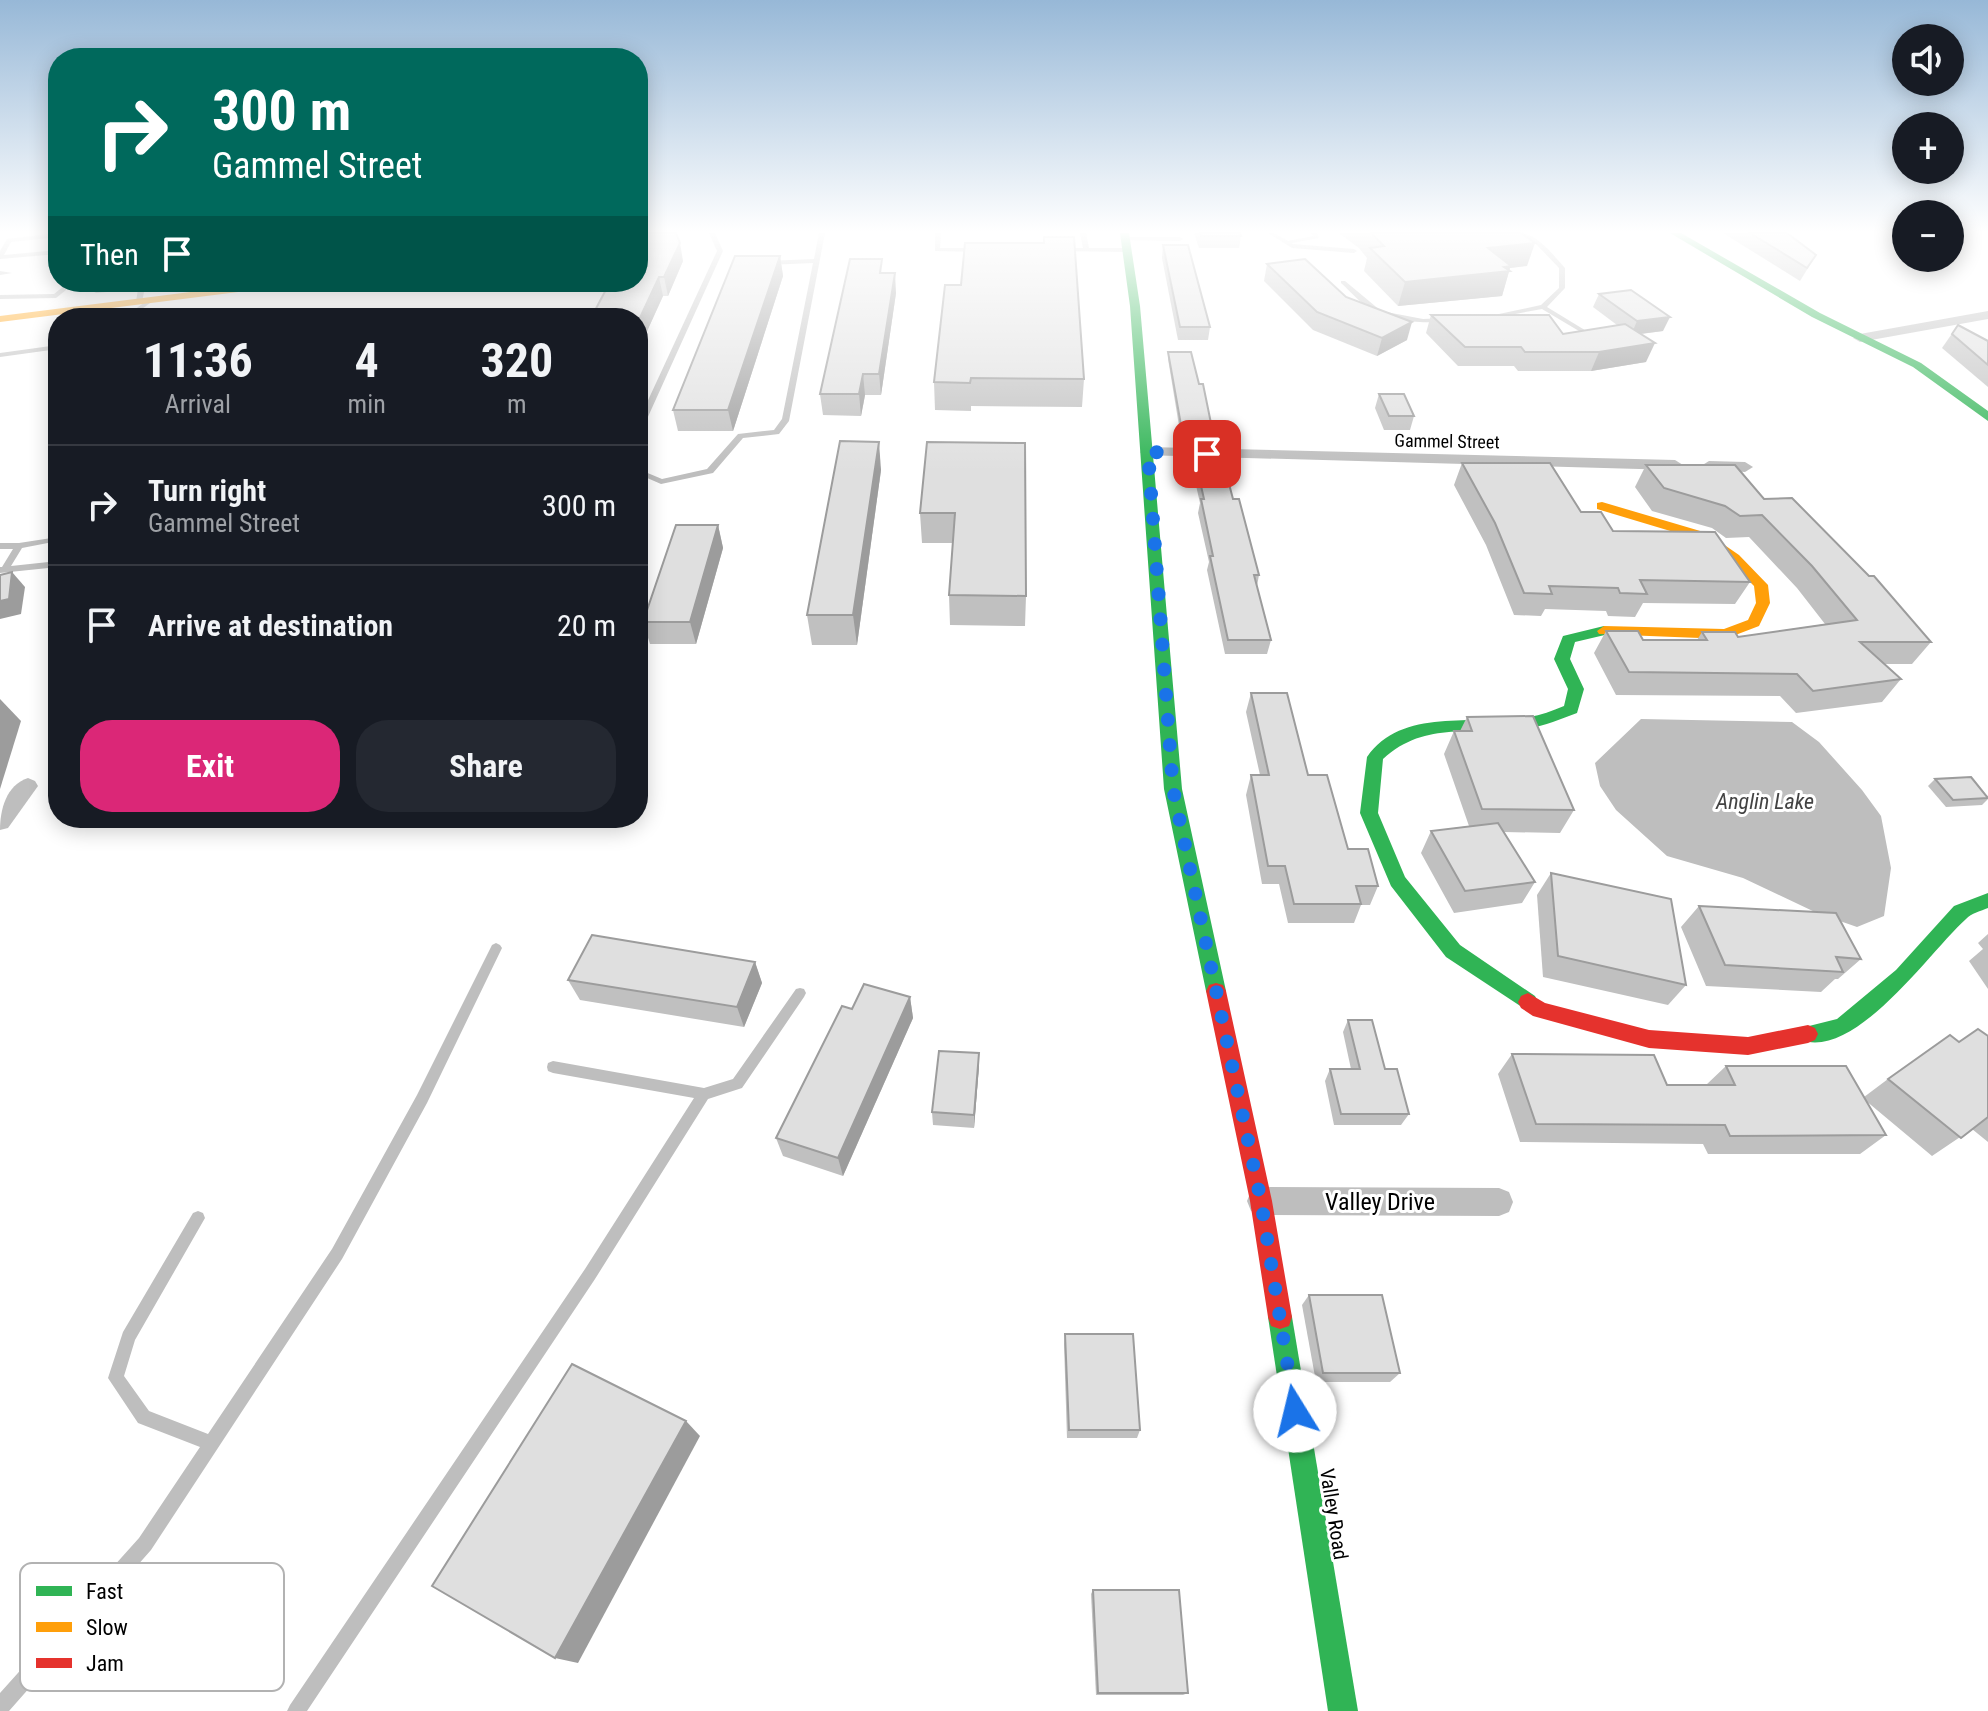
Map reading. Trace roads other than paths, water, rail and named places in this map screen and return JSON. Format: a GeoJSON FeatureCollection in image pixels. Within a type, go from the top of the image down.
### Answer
{"type":"FeatureCollection","features":[{"type":"Feature","properties":{"kind":"street"},"geometry":{"type":"LineString","coordinates":[[0,319],[48,313]]}},
{"type":"Feature","properties":{"kind":"street","name":"Valley Road"},"geometry":{"type":"LineString","coordinates":[[1136,313],[1173,789],[1261,1201],[1343,1711]]}},
{"type":"Feature","properties":{"kind":"street"},"geometry":{"type":"LineString","coordinates":[[1816,313],[1917,365],[1988,417]]}},
{"type":"Feature","properties":{"kind":"street"},"geometry":{"type":"LineString","coordinates":[[1860,338],[1988,315]]}},
{"type":"Feature","properties":{"kind":"street","name":"Gammel Street"},"geometry":{"type":"LineString","coordinates":[[1148,452],[1745,467]]}},
{"type":"Feature","properties":{"kind":"street"},"geometry":{"type":"LineString","coordinates":[[1602,506],[1702,536],[1734,558],[1761,585],[1763,603],[1754,623],[1725,634],[1605,631],[1568,639],[1562,659],[1576,689],[1571,709],[1554,720],[1523,727],[1451,726],[1403,735],[1375,757],[1369,813],[1397,881],[1453,951],[1540,1010],[1649,1039],[1748,1046],[1842,1027],[1903,976],[1961,911],[1988,900]]}},
{"type":"Feature","properties":{"kind":"street"},"geometry":{"type":"LineString","coordinates":[[0,822],[28,786]]}},
{"type":"Feature","properties":{"kind":"street","name":"Valley Drive"},"geometry":{"type":"LineString","coordinates":[[1261,1201],[1499,1202]]}},
{"type":"Feature","properties":{"kind":"lane"},"geometry":{"type":"LineString","coordinates":[[648,408],[691,313]]}},
{"type":"Feature","properties":{"kind":"lane"},"geometry":{"type":"LineString","coordinates":[[648,476],[661,482],[710,471],[741,436],[776,432],[786,419],[807,313]]}},
{"type":"Feature","properties":{"kind":"lane"},"geometry":{"type":"LineString","coordinates":[[1379,313],[1423,321],[1451,319]]}},
{"type":"Feature","properties":{"kind":"lane"},"geometry":{"type":"LineString","coordinates":[[1479,318],[1509,313]]}},
{"type":"Feature","properties":{"kind":"lane"},"geometry":{"type":"LineString","coordinates":[[1553,313],[1586,333]]}},
{"type":"Feature","properties":{"kind":"lane"},"geometry":{"type":"LineString","coordinates":[[0,355],[48,348]]}},
{"type":"Feature","properties":{"kind":"lane"},"geometry":{"type":"LineString","coordinates":[[0,546],[48,541]]}},
{"type":"Feature","properties":{"kind":"lane"},"geometry":{"type":"LineString","coordinates":[[3,569],[19,546]]}},
{"type":"Feature","properties":{"kind":"lane"},"geometry":{"type":"LineString","coordinates":[[3,569],[48,565]]}},
{"type":"Feature","properties":{"kind":"lane"},"geometry":{"type":"LineString","coordinates":[[128,1563],[145,1544],[337,1254],[422,1099],[496,948]]}},
{"type":"Feature","properties":{"kind":"lane"},"geometry":{"type":"LineString","coordinates":[[553,1067],[704,1094],[737,1084],[800,993]]}},
{"type":"Feature","properties":{"kind":"lane"},"geometry":{"type":"LineString","coordinates":[[296,1711],[590,1274],[704,1094]]}},
{"type":"Feature","properties":{"kind":"lane"},"geometry":{"type":"LineString","coordinates":[[198,1218],[128,1337],[116,1378],[144,1417],[212,1444]]}},
{"type":"Feature","properties":{"kind":"lane"},"geometry":{"type":"LineString","coordinates":[[0,1707],[20,1685]]}},
{"type":"Feature","properties":{"kind":"water","name":"Anglin Lake"},"geometry":{"type":"Polygon","coordinates":[[[1641,719],[1792,722],[1819,742],[1881,816],[1891,868],[1884,916],[1857,927],[1817,913],[1743,878],[1667,856],[1616,810],[1600,786],[1595,763],[1641,719]]]}}]}
